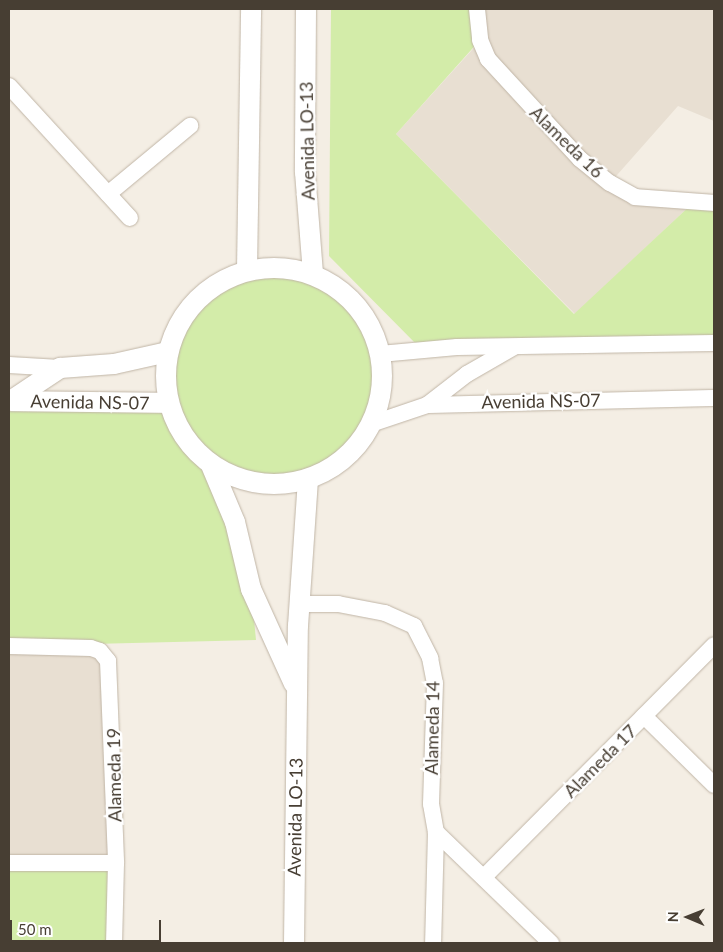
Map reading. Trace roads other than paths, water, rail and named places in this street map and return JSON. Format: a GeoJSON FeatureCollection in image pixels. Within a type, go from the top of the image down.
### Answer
{"type":"FeatureCollection","features":[{"type":"Feature","properties":{"kind":"street"},"geometry":{"type":"LineString","coordinates":[[247,270],[251,9]]}},
{"type":"Feature","properties":{"kind":"street","name":"Avenida LO-13"},"geometry":{"type":"LineString","coordinates":[[306,9],[305,172],[313,273]]}},
{"type":"Feature","properties":{"kind":"street","name":"Alameda 16"},"geometry":{"type":"LineString","coordinates":[[477,9],[478,32],[488,59],[580,159],[610,183],[634,197],[714,203]]}},
{"type":"Feature","properties":{"kind":"street"},"geometry":{"type":"LineString","coordinates":[[9,86],[130,218]]}},
{"type":"Feature","properties":{"kind":"street"},"geometry":{"type":"LineString","coordinates":[[108,194],[190,126]]}},
{"type":"Feature","properties":{"kind":"street"},"geometry":{"type":"LineString","coordinates":[[269,266],[313,273],[344,292],[367,320],[380,354],[381,386],[371,424],[358,445],[340,462],[308,479],[275,485],[252,483],[211,465],[192,448],[178,426],[168,402],[165,377],[168,352],[178,324],[196,300],[219,281],[247,270],[269,266]]}},
{"type":"Feature","properties":{"kind":"street"},"geometry":{"type":"LineString","coordinates":[[380,354],[420,348],[714,343]]}},
{"type":"Feature","properties":{"kind":"street"},"geometry":{"type":"LineString","coordinates":[[426,405],[467,374],[515,347]]}},
{"type":"Feature","properties":{"kind":"street","name":"Avenida NS-07"},"geometry":{"type":"LineString","coordinates":[[9,366],[60,368],[114,364],[168,352]]}},
{"type":"Feature","properties":{"kind":"street","name":"Avenida NS-07"},"geometry":{"type":"LineString","coordinates":[[10,400],[60,368]]}},
{"type":"Feature","properties":{"kind":"street","name":"Avenida NS-07"},"geometry":{"type":"LineString","coordinates":[[371,424],[426,405],[714,398]]}},
{"type":"Feature","properties":{"kind":"street","name":"Avenida NS-07"},"geometry":{"type":"LineString","coordinates":[[10,400],[168,402]]}},
{"type":"Feature","properties":{"kind":"street","name":"Avenida LO-13"},"geometry":{"type":"LineString","coordinates":[[211,465],[236,522],[251,589],[297,690]]}},
{"type":"Feature","properties":{"kind":"street","name":"Avenida LO-13"},"geometry":{"type":"LineString","coordinates":[[294,943],[298,604],[308,479]]}},
{"type":"Feature","properties":{"kind":"street","name":"Alameda 14"},"geometry":{"type":"LineString","coordinates":[[298,604],[338,604],[385,613],[414,626],[430,658],[435,683],[431,804],[436,832],[433,943]]}},
{"type":"Feature","properties":{"kind":"street","name":"Alameda 17"},"geometry":{"type":"LineString","coordinates":[[485,876],[714,645]]}},
{"type":"Feature","properties":{"kind":"street","name":"Alameda 19"},"geometry":{"type":"LineString","coordinates":[[9,646],[91,648],[100,651],[108,661],[116,863],[114,943]]}},
{"type":"Feature","properties":{"kind":"street"},"geometry":{"type":"LineString","coordinates":[[644,716],[714,785]]}},
{"type":"Feature","properties":{"kind":"street"},"geometry":{"type":"LineString","coordinates":[[436,832],[485,876],[551,943]]}},
{"type":"Feature","properties":{"kind":"street"},"geometry":{"type":"LineString","coordinates":[[9,863],[116,863]]}}]}
